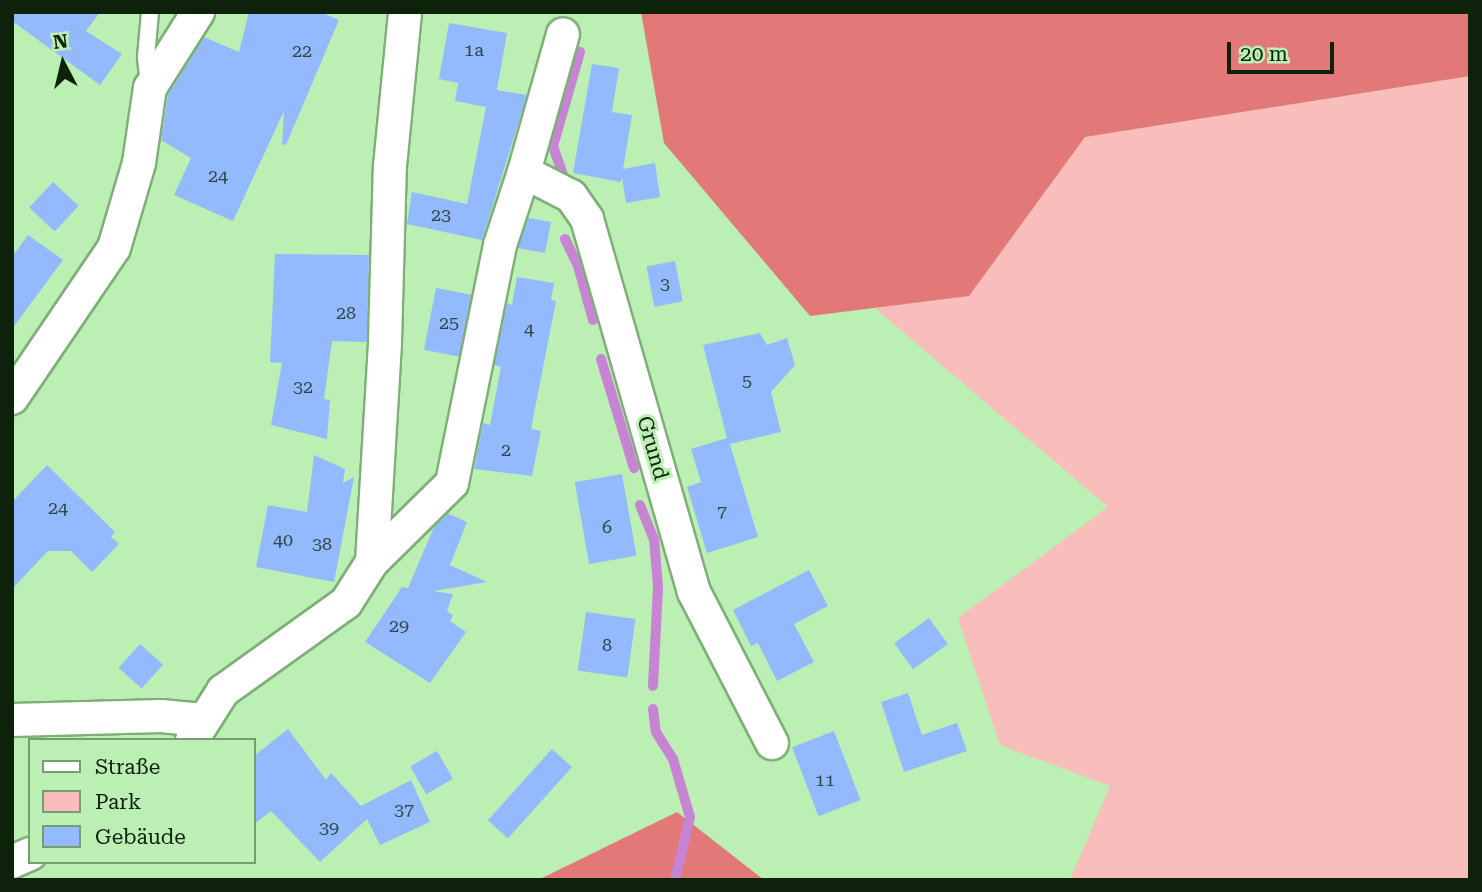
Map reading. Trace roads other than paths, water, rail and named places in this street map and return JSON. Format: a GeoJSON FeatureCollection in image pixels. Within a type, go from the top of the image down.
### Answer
{"type":"FeatureCollection","features":[{"type":"Feature","properties":{"kind":"street"},"geometry":{"type":"LineString","coordinates":[[12,398],[114,248],[139,163],[150,88],[198,12]]}},
{"type":"Feature","properties":{"kind":"street"},"geometry":{"type":"LineString","coordinates":[[372,562],[385,341],[390,166],[405,12]]}},
{"type":"Feature","properties":{"kind":"street"},"geometry":{"type":"LineString","coordinates":[[12,720],[161,716],[198,730],[223,691],[346,603],[372,562],[452,483],[500,244],[524,172],[562,34]]}},
{"type":"Feature","properties":{"kind":"street","name":"Grund"},"geometry":{"type":"LineString","coordinates":[[524,172],[571,196],[587,219],[694,592],[772,743]]}},
{"type":"Feature","properties":{"kind":"street"},"geometry":{"type":"LineString","coordinates":[[12,862],[28,855]]}},
{"type":"Feature","properties":{"kind":"lane"},"geometry":{"type":"LineString","coordinates":[[150,12],[146,57],[150,88]]}},
{"type":"Feature","properties":{"kind":"waterway"},"geometry":{"type":"LineString","coordinates":[[564,178],[553,146],[580,52]]}},
{"type":"Feature","properties":{"kind":"waterway"},"geometry":{"type":"LineString","coordinates":[[565,239],[578,266],[593,320]]}},
{"type":"Feature","properties":{"kind":"waterway"},"geometry":{"type":"LineString","coordinates":[[601,359],[634,468]]}},
{"type":"Feature","properties":{"kind":"waterway"},"geometry":{"type":"LineString","coordinates":[[640,505],[654,539],[658,587],[653,686]]}},
{"type":"Feature","properties":{"kind":"waterway"},"geometry":{"type":"LineString","coordinates":[[653,709],[656,732],[673,759],[690,817],[675,880]]}}]}
